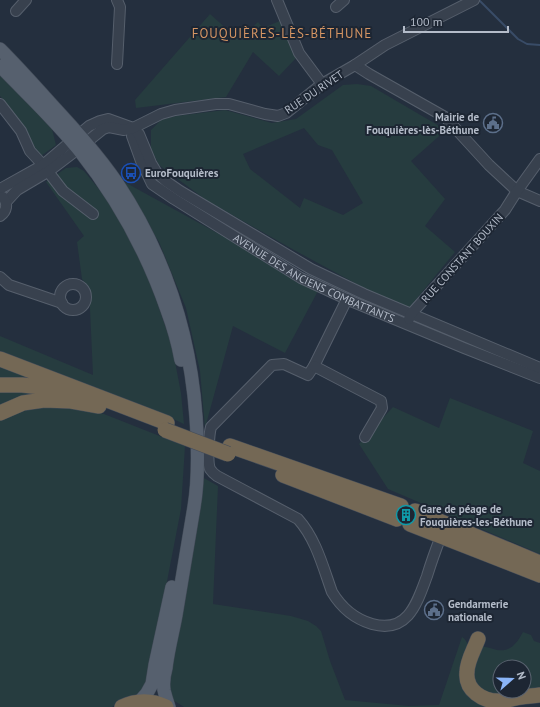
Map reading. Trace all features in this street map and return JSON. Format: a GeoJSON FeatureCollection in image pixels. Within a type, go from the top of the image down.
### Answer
{"type":"FeatureCollection","features":[{"type":"Feature","properties":{"kind":"highway"},"geometry":{"type":"LineString","coordinates":[[0,359],[99,402]]}},
{"type":"Feature","properties":{"kind":"highway"},"geometry":{"type":"LineString","coordinates":[[0,380],[41,383],[99,402],[540,564]]}},
{"type":"Feature","properties":{"kind":"highway"},"geometry":{"type":"LineString","coordinates":[[0,385],[41,387],[99,402]]}},
{"type":"Feature","properties":{"kind":"highway"},"geometry":{"type":"LineString","coordinates":[[0,413],[23,403],[44,400],[99,402]]}},
{"type":"Feature","properties":{"kind":"highway"},"geometry":{"type":"LineString","coordinates":[[406,515],[441,536],[540,575]]}},
{"type":"Feature","properties":{"kind":"highway"},"geometry":{"type":"LineString","coordinates":[[478,639],[466,672],[469,684],[476,694],[485,699],[501,702],[520,697],[540,697]]}},
{"type":"Feature","properties":{"kind":"highway"},"geometry":{"type":"LineString","coordinates":[[507,707],[540,697]]}},
{"type":"Feature","properties":{"kind":"highway"},"geometry":{"type":"LineString","coordinates":[[122,707],[127,704],[140,701],[160,704],[166,707]]}},
{"type":"Feature","properties":{"kind":"main road"},"geometry":{"type":"LineString","coordinates":[[0,49],[78,142],[93,169],[133,232],[147,259],[162,295],[181,357],[187,389],[190,423],[189,488],[184,525],[152,684],[140,701]]}},
{"type":"Feature","properties":{"kind":"main road"},"geometry":{"type":"LineString","coordinates":[[0,66],[104,166],[117,183],[148,234],[174,299],[185,335],[192,370],[198,439],[196,492],[176,616],[164,678],[164,690],[169,707]]}},
{"type":"Feature","properties":{"kind":"street"},"geometry":{"type":"LineString","coordinates":[[16,11],[26,0]]}},
{"type":"Feature","properties":{"kind":"street"},"geometry":{"type":"LineString","coordinates":[[117,64],[120,7],[118,0]]}},
{"type":"Feature","properties":{"kind":"street"},"geometry":{"type":"LineString","coordinates":[[277,0],[299,53],[322,84]]}},
{"type":"Feature","properties":{"kind":"street","name":"RUE DU RIVET"},"geometry":{"type":"LineString","coordinates":[[133,128],[161,114],[175,110],[216,104],[229,104],[278,116],[286,113],[322,84],[356,65],[385,45],[461,3],[474,0]]}},
{"type":"Feature","properties":{"kind":"street"},"geometry":{"type":"LineString","coordinates":[[356,65],[369,74],[445,117],[489,165],[517,191],[540,201]]}},
{"type":"Feature","properties":{"kind":"street"},"geometry":{"type":"LineString","coordinates":[[0,104],[21,131],[30,151],[46,168],[63,191],[93,214]]}},
{"type":"Feature","properties":{"kind":"street"},"geometry":{"type":"LineString","coordinates":[[0,216],[6,209],[3,198],[17,190],[78,142],[109,127],[124,130],[133,128]]}},
{"type":"Feature","properties":{"kind":"street","name":"AVENUE DES ANCIENS COMBATTANTS"},"geometry":{"type":"LineString","coordinates":[[133,128],[132,136],[141,161],[152,184],[301,278],[464,348],[540,378]]}},
{"type":"Feature","properties":{"kind":"street","name":"AVENUE DES ANCIENS COMBATTANTS"},"geometry":{"type":"LineString","coordinates":[[133,128],[138,134],[150,163],[157,173],[173,186],[311,269],[364,294],[540,368]]}},
{"type":"Feature","properties":{"kind":"street","name":"RUE CONSTANT BOUXIN"},"geometry":{"type":"LineString","coordinates":[[407,324],[411,314],[505,210],[540,159]]}},
{"type":"Feature","properties":{"kind":"street"},"geometry":{"type":"LineString","coordinates":[[0,189],[46,168]]}},
{"type":"Feature","properties":{"kind":"street"},"geometry":{"type":"LineString","coordinates":[[0,277],[9,285],[62,303]]}},
{"type":"Feature","properties":{"kind":"street"},"geometry":{"type":"LineString","coordinates":[[347,299],[314,366],[308,375],[284,364],[272,365],[211,427],[208,460],[210,469],[217,476],[298,519],[313,540],[332,592],[342,606],[353,615],[369,623],[385,626],[394,624],[409,614],[419,598],[441,536]]}},
{"type":"Feature","properties":{"kind":"street"},"geometry":{"type":"LineString","coordinates":[[314,366],[381,401],[382,408],[365,437]]}},
{"type":"Feature","properties":{"kind":"green space"},"geometry":{"type":"Polygon","coordinates":[[[210,14],[239,40],[258,22],[263,28],[282,20],[297,57],[279,76],[253,52],[226,97],[136,108],[135,100],[210,14]]]}},
{"type":"Feature","properties":{"kind":"green space"},"geometry":{"type":"Polygon","coordinates":[[[0,74],[52,129],[56,145],[41,156],[33,149],[20,120],[0,96],[0,74]]]}},
{"type":"Feature","properties":{"kind":"green space"},"geometry":{"type":"Polygon","coordinates":[[[357,84],[371,86],[446,130],[411,161],[445,199],[425,226],[455,252],[409,308],[375,294],[206,200],[159,165],[151,149],[151,130],[161,120],[176,116],[225,110],[272,123],[296,119],[343,85],[357,84]],[[304,128],[243,154],[250,169],[300,208],[304,198],[343,215],[363,203],[332,150],[318,145],[304,128]]]}},
{"type":"Feature","properties":{"kind":"green space"},"geometry":{"type":"Polygon","coordinates":[[[77,167],[84,171],[103,194],[126,229],[147,273],[172,346],[181,393],[184,424],[94,389],[75,406],[104,414],[185,446],[181,509],[151,664],[144,689],[138,694],[124,698],[112,707],[0,707],[0,336],[93,375],[89,287],[82,279],[77,242],[84,236],[46,182],[66,168],[77,167]]]}},
{"type":"Feature","properties":{"kind":"green space"},"geometry":{"type":"Polygon","coordinates":[[[119,179],[319,289],[285,353],[233,326],[205,428],[200,371],[186,308],[159,242],[119,179]]]}},
{"type":"Feature","properties":{"kind":"green space"},"geometry":{"type":"Polygon","coordinates":[[[450,398],[533,431],[523,463],[540,471],[540,554],[388,489],[359,444],[393,407],[439,428],[450,398]]]}},
{"type":"Feature","properties":{"kind":"green space"},"geometry":{"type":"Polygon","coordinates":[[[202,477],[218,486],[213,604],[291,616],[308,621],[316,626],[321,631],[330,661],[345,700],[409,706],[439,705],[462,637],[467,642],[465,660],[489,707],[184,707],[173,700],[169,692],[170,671],[202,477]]]}},
{"type":"Feature","properties":{"kind":"green space"},"geometry":{"type":"Polygon","coordinates":[[[523,632],[531,635],[534,641],[540,643],[540,689],[532,691],[532,659],[492,659],[492,696],[475,689],[472,661],[481,647],[506,650],[516,643],[523,632]]]}},
{"type":"Feature","properties":{"kind":"waterway"},"geometry":{"type":"LineString","coordinates":[[479,0],[518,39],[527,44],[540,45]]}},
{"type":"Feature","properties":{"kind":"place","name":"Mairie de Fouquières-lès-Béthune"},"geometry":{"type":"Point","coordinates":[493,123]}},
{"type":"Feature","properties":{"kind":"place","name":"EuroFouquières"},"geometry":{"type":"Point","coordinates":[131,173]}},
{"type":"Feature","properties":{"kind":"place","name":"Gare de péage de Fouquières-les-Béthune"},"geometry":{"type":"Point","coordinates":[406,515]}},
{"type":"Feature","properties":{"kind":"place","name":"Gendarmerie nationale"},"geometry":{"type":"Point","coordinates":[434,610]}},
{"type":"Feature","properties":{"kind":"district","name":"FOUQUIÈRES-LÈS-BÉTHUNE"},"geometry":{"type":"Point","coordinates":[282,33]}}]}
